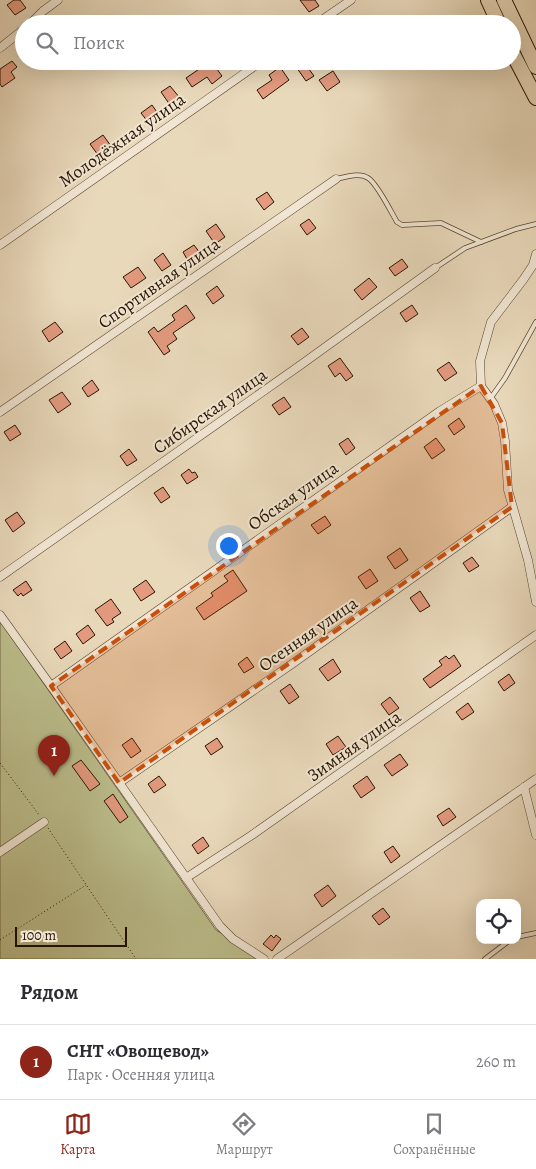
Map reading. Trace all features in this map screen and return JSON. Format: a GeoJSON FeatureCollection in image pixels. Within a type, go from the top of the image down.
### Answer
{"type":"FeatureCollection","features":[{"type":"Feature","properties":{"kind":"highway"},"geometry":{"type":"LineString","coordinates":[[488,0],[495,15]]}},
{"type":"Feature","properties":{"kind":"highway"},"geometry":{"type":"LineString","coordinates":[[504,0],[511,15]]}},
{"type":"Feature","properties":{"kind":"highway"},"geometry":{"type":"LineString","coordinates":[[521,36],[536,67]]}},
{"type":"Feature","properties":{"kind":"highway"},"geometry":{"type":"LineString","coordinates":[[521,69],[536,98]]}},
{"type":"Feature","properties":{"kind":"street"},"geometry":{"type":"LineString","coordinates":[[39,15],[58,0]]}},
{"type":"Feature","properties":{"kind":"street"},"geometry":{"type":"LineString","coordinates":[[329,15],[351,0]]}},
{"type":"Feature","properties":{"kind":"street"},"geometry":{"type":"LineString","coordinates":[[0,48],[15,36]]}},
{"type":"Feature","properties":{"kind":"street","name":"Молодёжная улица"},"geometry":{"type":"LineString","coordinates":[[0,245],[249,70]]}},
{"type":"Feature","properties":{"kind":"street","name":"Спортивная улица"},"geometry":{"type":"LineString","coordinates":[[0,412],[336,179]]}},
{"type":"Feature","properties":{"kind":"street"},"geometry":{"type":"LineString","coordinates":[[536,254],[533,265],[524,280],[491,322],[480,361],[481,386],[499,412],[502,423],[508,490],[528,560],[536,602]]}},
{"type":"Feature","properties":{"kind":"street","name":"Сибирская улица"},"geometry":{"type":"LineString","coordinates":[[0,577],[436,268]]}},
{"type":"Feature","properties":{"kind":"street","name":"Обская улица"},"geometry":{"type":"LineString","coordinates":[[51,686],[440,411],[481,386]]}},
{"type":"Feature","properties":{"kind":"street","name":"Осенняя улица"},"geometry":{"type":"LineString","coordinates":[[119,782],[292,664],[512,507]]}},
{"type":"Feature","properties":{"kind":"street"},"geometry":{"type":"LineString","coordinates":[[0,615],[220,926],[233,939],[264,959]]}},
{"type":"Feature","properties":{"kind":"street","name":"Зимняя улица"},"geometry":{"type":"LineString","coordinates":[[186,878],[260,830],[536,635]]}},
{"type":"Feature","properties":{"kind":"street"},"geometry":{"type":"LineString","coordinates":[[277,959],[402,874],[536,779]]}},
{"type":"Feature","properties":{"kind":"street"},"geometry":{"type":"LineString","coordinates":[[524,787],[536,835]]}},
{"type":"Feature","properties":{"kind":"street"},"geometry":{"type":"LineString","coordinates":[[0,852],[44,822]]}},
{"type":"Feature","properties":{"kind":"lane"},"geometry":{"type":"LineString","coordinates":[[336,179],[359,175],[368,177],[397,222],[402,225],[441,223],[481,242]]}},
{"type":"Feature","properties":{"kind":"lane"},"geometry":{"type":"LineString","coordinates":[[436,268],[464,248],[516,229],[536,224]]}},
{"type":"Feature","properties":{"kind":"lane"},"geometry":{"type":"LineString","coordinates":[[490,399],[505,378],[536,322]]}},
{"type":"Feature","properties":{"kind":"lane"},"geometry":{"type":"LineString","coordinates":[[521,936],[536,933]]}},
{"type":"Feature","properties":{"kind":"lane"},"geometry":{"type":"LineString","coordinates":[[485,959],[505,944]]}},
{"type":"Feature","properties":{"kind":"path"},"geometry":{"type":"LineString","coordinates":[[0,763],[44,822],[136,959]]}},
{"type":"Feature","properties":{"kind":"path"},"geometry":{"type":"LineString","coordinates":[[0,940],[87,885]]}},
{"type":"Feature","properties":{"kind":"highlighted area"},"geometry":{"type":"Polygon","coordinates":[[[481,386],[502,423],[512,507],[119,783],[51,686],[481,386]]]}},
{"type":"Feature","properties":{"kind":"green space"},"geometry":{"type":"Polygon","coordinates":[[[0,621],[216,930],[263,959],[0,959],[0,621]]]}},
{"type":"Feature","properties":{"kind":"building"},"geometry":{"type":"Polygon","coordinates":[[[14,0],[20,0],[26,8],[15,15],[7,5],[14,0]]]}},
{"type":"Feature","properties":{"kind":"building"},"geometry":{"type":"Polygon","coordinates":[[[300,0],[315,0],[319,6],[309,12],[300,0]]]}},
{"type":"Feature","properties":{"kind":"building"},"geometry":{"type":"Polygon","coordinates":[[[12,61],[15,65],[15,69],[11,72],[15,78],[2,87],[0,84],[0,69],[12,61]]]}},
{"type":"Feature","properties":{"kind":"building"},"geometry":{"type":"Polygon","coordinates":[[[198,70],[218,70],[222,76],[212,84],[207,77],[192,87],[186,78],[198,70]]]}},
{"type":"Feature","properties":{"kind":"building"},"geometry":{"type":"Polygon","coordinates":[[[276,70],[282,70],[289,80],[263,99],[257,90],[272,80],[269,75],[276,70]]]}},
{"type":"Feature","properties":{"kind":"building"},"geometry":{"type":"Polygon","coordinates":[[[298,70],[310,70],[314,76],[306,81],[298,70]]]}},
{"type":"Feature","properties":{"kind":"building"},"geometry":{"type":"Polygon","coordinates":[[[333,71],[340,82],[327,91],[319,80],[333,71]]]}},
{"type":"Feature","properties":{"kind":"building"},"geometry":{"type":"Polygon","coordinates":[[[170,86],[180,98],[170,105],[161,92],[170,86]]]}},
{"type":"Feature","properties":{"kind":"building"},"geometry":{"type":"Polygon","coordinates":[[[152,105],[159,115],[148,122],[141,113],[152,105]]]}},
{"type":"Feature","properties":{"kind":"building"},"geometry":{"type":"Polygon","coordinates":[[[103,135],[111,146],[98,155],[90,144],[103,135]]]}},
{"type":"Feature","properties":{"kind":"building"},"geometry":{"type":"Polygon","coordinates":[[[267,192],[274,202],[264,210],[256,199],[267,192]]]}},
{"type":"Feature","properties":{"kind":"building"},"geometry":{"type":"Polygon","coordinates":[[[309,219],[316,228],[307,235],[300,225],[309,219]]]}},
{"type":"Feature","properties":{"kind":"building"},"geometry":{"type":"Polygon","coordinates":[[[216,224],[225,237],[215,244],[206,231],[216,224]]]}},
{"type":"Feature","properties":{"kind":"building"},"geometry":{"type":"Polygon","coordinates":[[[194,245],[200,253],[188,261],[183,252],[194,245]]]}},
{"type":"Feature","properties":{"kind":"building"},"geometry":{"type":"Polygon","coordinates":[[[163,253],[171,265],[162,271],[154,260],[163,253]]]}},
{"type":"Feature","properties":{"kind":"building"},"geometry":{"type":"Polygon","coordinates":[[[402,259],[408,267],[395,276],[389,268],[402,259]]]}},
{"type":"Feature","properties":{"kind":"building"},"geometry":{"type":"Polygon","coordinates":[[[138,267],[146,278],[131,288],[123,277],[138,267]]]}},
{"type":"Feature","properties":{"kind":"building"},"geometry":{"type":"Polygon","coordinates":[[[369,278],[377,287],[362,300],[354,290],[369,278]]]}},
{"type":"Feature","properties":{"kind":"building"},"geometry":{"type":"Polygon","coordinates":[[[217,286],[224,296],[213,304],[206,294],[217,286]]]}},
{"type":"Feature","properties":{"kind":"building"},"geometry":{"type":"Polygon","coordinates":[[[186,305],[195,318],[173,333],[177,339],[167,346],[170,351],[164,355],[148,332],[154,327],[158,332],[175,320],[172,315],[186,305]]]}},
{"type":"Feature","properties":{"kind":"building"},"geometry":{"type":"Polygon","coordinates":[[[412,305],[418,314],[406,322],[400,313],[412,305]]]}},
{"type":"Feature","properties":{"kind":"building"},"geometry":{"type":"Polygon","coordinates":[[[55,322],[63,332],[49,342],[42,331],[55,322]]]}},
{"type":"Feature","properties":{"kind":"building"},"geometry":{"type":"Polygon","coordinates":[[[302,328],[309,337],[298,345],[291,336],[302,328]]]}},
{"type":"Feature","properties":{"kind":"building"},"geometry":{"type":"Polygon","coordinates":[[[340,358],[353,376],[346,381],[340,373],[335,377],[328,366],[340,358]]]}},
{"type":"Feature","properties":{"kind":"building"},"geometry":{"type":"Polygon","coordinates":[[[449,362],[457,373],[445,381],[437,370],[449,362]]]}},
{"type":"Feature","properties":{"kind":"building"},"geometry":{"type":"Polygon","coordinates":[[[92,380],[99,390],[88,397],[82,388],[92,380]]]}},
{"type":"Feature","properties":{"kind":"building"},"geometry":{"type":"Polygon","coordinates":[[[62,392],[71,404],[58,413],[49,400],[62,392]]]}},
{"type":"Feature","properties":{"kind":"building"},"geometry":{"type":"Polygon","coordinates":[[[284,397],[291,407],[279,415],[272,405],[284,397]]]}},
{"type":"Feature","properties":{"kind":"building"},"geometry":{"type":"Polygon","coordinates":[[[459,418],[465,427],[454,435],[448,426],[459,418]]]}},
{"type":"Feature","properties":{"kind":"building"},"geometry":{"type":"Polygon","coordinates":[[[15,425],[21,434],[10,441],[4,432],[15,425]]]}},
{"type":"Feature","properties":{"kind":"building"},"geometry":{"type":"Polygon","coordinates":[[[348,438],[355,448],[346,455],[339,444],[348,438]]]}},
{"type":"Feature","properties":{"kind":"building"},"geometry":{"type":"Polygon","coordinates":[[[436,438],[445,450],[432,459],[424,447],[436,438]]]}},
{"type":"Feature","properties":{"kind":"building"},"geometry":{"type":"Polygon","coordinates":[[[129,449],[137,460],[127,466],[120,456],[129,449]]]}},
{"type":"Feature","properties":{"kind":"building"},"geometry":{"type":"Polygon","coordinates":[[[189,469],[192,473],[195,472],[198,477],[187,484],[181,475],[189,469]]]}},
{"type":"Feature","properties":{"kind":"building"},"geometry":{"type":"Polygon","coordinates":[[[163,487],[170,497],[161,503],[154,493],[163,487]]]}},
{"type":"Feature","properties":{"kind":"building"},"geometry":{"type":"Polygon","coordinates":[[[17,512],[25,523],[13,532],[5,520],[17,512]]]}},
{"type":"Feature","properties":{"kind":"building"},"geometry":{"type":"Polygon","coordinates":[[[325,516],[331,525],[318,534],[311,525],[325,516]]]}},
{"type":"Feature","properties":{"kind":"building"},"geometry":{"type":"Polygon","coordinates":[[[400,548],[408,560],[395,569],[387,557],[400,548]]]}},
{"type":"Feature","properties":{"kind":"building"},"geometry":{"type":"Polygon","coordinates":[[[472,557],[479,566],[469,572],[463,563],[472,557]]]}},
{"type":"Feature","properties":{"kind":"building"},"geometry":{"type":"Polygon","coordinates":[[[370,569],[378,581],[366,589],[358,577],[370,569]]]}},
{"type":"Feature","properties":{"kind":"building"},"geometry":{"type":"Polygon","coordinates":[[[233,570],[247,591],[204,620],[196,608],[213,596],[211,593],[228,581],[224,576],[233,570]]]}},
{"type":"Feature","properties":{"kind":"building"},"geometry":{"type":"Polygon","coordinates":[[[146,580],[155,592],[141,601],[133,589],[146,580]]]}},
{"type":"Feature","properties":{"kind":"building"},"geometry":{"type":"Polygon","coordinates":[[[26,581],[32,590],[23,596],[21,593],[18,596],[13,590],[26,581]]]}},
{"type":"Feature","properties":{"kind":"building"},"geometry":{"type":"Polygon","coordinates":[[[420,591],[430,606],[420,612],[410,598],[420,591]]]}},
{"type":"Feature","properties":{"kind":"building"},"geometry":{"type":"Polygon","coordinates":[[[111,599],[121,613],[112,619],[114,622],[107,626],[95,610],[111,599]]]}},
{"type":"Feature","properties":{"kind":"building"},"geometry":{"type":"Polygon","coordinates":[[[88,625],[95,635],[83,644],[76,634],[88,625]]]}},
{"type":"Feature","properties":{"kind":"building"},"geometry":{"type":"Polygon","coordinates":[[[65,641],[72,651],[61,659],[54,649],[65,641]]]}},
{"type":"Feature","properties":{"kind":"building"},"geometry":{"type":"Polygon","coordinates":[[[454,655],[461,666],[430,688],[423,679],[442,665],[439,661],[446,656],[449,659],[454,655]]]}},
{"type":"Feature","properties":{"kind":"building"},"geometry":{"type":"Polygon","coordinates":[[[247,657],[254,667],[244,673],[238,664],[247,657]]]}},
{"type":"Feature","properties":{"kind":"building"},"geometry":{"type":"Polygon","coordinates":[[[333,659],[341,672],[328,681],[319,669],[333,659]]]}},
{"type":"Feature","properties":{"kind":"building"},"geometry":{"type":"Polygon","coordinates":[[[509,674],[515,683],[504,691],[498,682],[509,674]]]}},
{"type":"Feature","properties":{"kind":"building"},"geometry":{"type":"Polygon","coordinates":[[[290,684],[299,697],[289,704],[280,691],[290,684]]]}},
{"type":"Feature","properties":{"kind":"building"},"geometry":{"type":"Polygon","coordinates":[[[390,697],[399,708],[389,715],[381,704],[390,697]]]}},
{"type":"Feature","properties":{"kind":"building"},"geometry":{"type":"Polygon","coordinates":[[[468,703],[474,712],[462,720],[456,712],[468,703]]]}},
{"type":"Feature","properties":{"kind":"building"},"geometry":{"type":"Polygon","coordinates":[[[338,736],[346,747],[333,755],[326,744],[338,736]]]}},
{"type":"Feature","properties":{"kind":"building"},"geometry":{"type":"Polygon","coordinates":[[[132,738],[141,751],[131,758],[122,745],[132,738]]]}},
{"type":"Feature","properties":{"kind":"building"},"geometry":{"type":"Polygon","coordinates":[[[217,738],[223,747],[211,755],[205,746],[217,738]]]}},
{"type":"Feature","properties":{"kind":"building"},"geometry":{"type":"Polygon","coordinates":[[[400,754],[408,765],[392,776],[384,765],[400,754]]]}},
{"type":"Feature","properties":{"kind":"building"},"geometry":{"type":"Polygon","coordinates":[[[81,760],[100,784],[90,791],[72,766],[81,760]]]}},
{"type":"Feature","properties":{"kind":"building"},"geometry":{"type":"Polygon","coordinates":[[[159,776],[166,785],[154,793],[148,784],[159,776]]]}},
{"type":"Feature","properties":{"kind":"building"},"geometry":{"type":"Polygon","coordinates":[[[367,776],[375,788],[361,798],[353,786],[367,776]]]}},
{"type":"Feature","properties":{"kind":"building"},"geometry":{"type":"Polygon","coordinates":[[[113,794],[128,817],[120,823],[104,801],[113,794]]]}},
{"type":"Feature","properties":{"kind":"building"},"geometry":{"type":"Polygon","coordinates":[[[449,808],[456,817],[443,826],[437,816],[449,808]]]}},
{"type":"Feature","properties":{"kind":"building"},"geometry":{"type":"Polygon","coordinates":[[[203,837],[209,846],[198,854],[192,845],[203,837]]]}},
{"type":"Feature","properties":{"kind":"building"},"geometry":{"type":"Polygon","coordinates":[[[393,846],[400,856],[391,863],[384,852],[393,846]]]}},
{"type":"Feature","properties":{"kind":"building"},"geometry":{"type":"Polygon","coordinates":[[[328,885],[336,896],[322,907],[314,895],[328,885]]]}},
{"type":"Feature","properties":{"kind":"building"},"geometry":{"type":"Polygon","coordinates":[[[383,908],[390,917],[379,925],[372,916],[383,908]]]}},
{"type":"Feature","properties":{"kind":"building"},"geometry":{"type":"Polygon","coordinates":[[[271,935],[274,938],[276,935],[281,939],[272,951],[263,944],[271,935]]]}},
{"type":"Feature","properties":{"kind":"place","name":"СНТ «Овощевод»"},"geometry":{"type":"Point","coordinates":[54,776]}}]}
